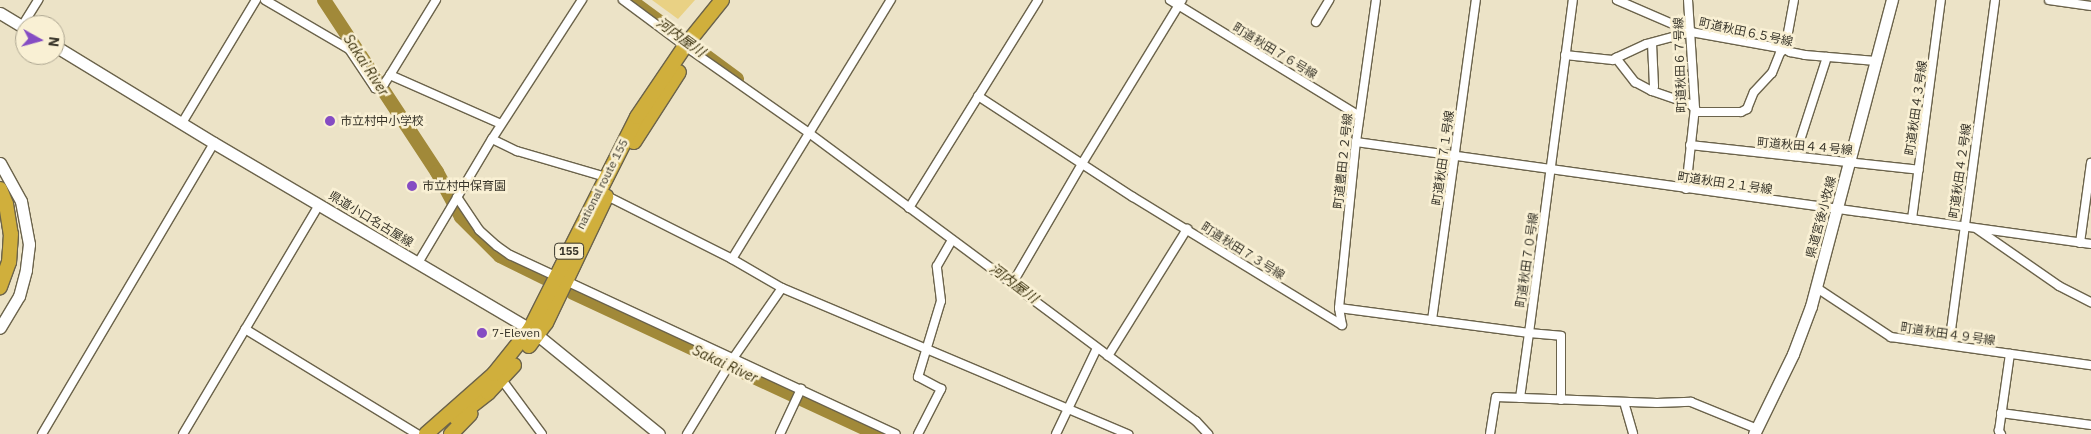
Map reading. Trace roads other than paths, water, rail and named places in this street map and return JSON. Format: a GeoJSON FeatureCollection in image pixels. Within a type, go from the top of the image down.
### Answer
{"type":"FeatureCollection","features":[{"type":"Feature","properties":{"kind":"highway","name":"national route 155"},"geometry":{"type":"LineString","coordinates":[[708,22],[722,0]]}},
{"type":"Feature","properties":{"kind":"highway","name":"national route 155"},"geometry":{"type":"LineString","coordinates":[[561,279],[606,178],[637,118],[726,0]]}},
{"type":"Feature","properties":{"kind":"highway","name":"national route 155"},"geometry":{"type":"LineString","coordinates":[[436,434],[502,380],[534,332],[642,128],[688,49]]}},
{"type":"Feature","properties":{"kind":"highway"},"geometry":{"type":"LineString","coordinates":[[0,189],[6,204],[11,234],[8,262],[0,287]]}},
{"type":"Feature","properties":{"kind":"highway"},"geometry":{"type":"LineString","coordinates":[[0,216],[2,241],[0,260]]}},
{"type":"Feature","properties":{"kind":"highway","name":"national route 155"},"geometry":{"type":"LineString","coordinates":[[426,434],[494,374],[534,332]]}},
{"type":"Feature","properties":{"kind":"highway","name":"155"},"geometry":{"type":"LineString","coordinates":[[451,434],[488,393]]}},
{"type":"Feature","properties":{"kind":"main road","name":"県道宮後小牧線"},"geometry":{"type":"LineString","coordinates":[[1756,431],[1793,354],[1817,288],[1892,0]]}},
{"type":"Feature","properties":{"kind":"main road"},"geometry":{"type":"LineString","coordinates":[[0,13],[15,21]]}},
{"type":"Feature","properties":{"kind":"main road","name":"県道小口名古屋線"},"geometry":{"type":"LineString","coordinates":[[65,52],[214,143],[534,332],[659,434]]}},
{"type":"Feature","properties":{"kind":"main road"},"geometry":{"type":"LineString","coordinates":[[0,163],[21,201],[29,244],[26,270],[19,296],[0,328]]}},
{"type":"Feature","properties":{"kind":"street"},"geometry":{"type":"LineString","coordinates":[[29,15],[38,0]]}},
{"type":"Feature","properties":{"kind":"street"},"geometry":{"type":"LineString","coordinates":[[182,123],[256,0]]}},
{"type":"Feature","properties":{"kind":"street"},"geometry":{"type":"LineString","coordinates":[[265,0],[349,49],[375,88],[384,84],[436,0]]}},
{"type":"Feature","properties":{"kind":"street"},"geometry":{"type":"LineString","coordinates":[[418,263],[501,124],[582,0]]}},
{"type":"Feature","properties":{"kind":"street"},"geometry":{"type":"LineString","coordinates":[[623,0],[688,49],[809,133],[1196,421],[1208,434]]}},
{"type":"Feature","properties":{"kind":"street"},"geometry":{"type":"LineString","coordinates":[[732,260],[891,0]]}},
{"type":"Feature","properties":{"kind":"street"},"geometry":{"type":"LineString","coordinates":[[909,208],[1038,0]]}},
{"type":"Feature","properties":{"kind":"street","name":"町道秋田７６号線"},"geometry":{"type":"LineString","coordinates":[[1170,0],[1180,3],[1359,116]]}},
{"type":"Feature","properties":{"kind":"street"},"geometry":{"type":"LineString","coordinates":[[1316,22],[1329,0]]}},
{"type":"Feature","properties":{"kind":"street","name":"町道豊田２２号線"},"geometry":{"type":"LineString","coordinates":[[1342,325],[1339,308],[1356,142],[1376,0]]}},
{"type":"Feature","properties":{"kind":"street"},"geometry":{"type":"LineString","coordinates":[[1452,155],[1472,0]]}},
{"type":"Feature","properties":{"kind":"street","name":"町道秋田７１号線"},"geometry":{"type":"LineString","coordinates":[[1430,320],[1452,155],[1476,0]]}},
{"type":"Feature","properties":{"kind":"street","name":"町道秋田７０号線"},"geometry":{"type":"LineString","coordinates":[[1520,398],[1572,0]]}},
{"type":"Feature","properties":{"kind":"street"},"geometry":{"type":"LineString","coordinates":[[1617,0],[1691,32]]}},
{"type":"Feature","properties":{"kind":"street","name":"町道秋田６７号線"},"geometry":{"type":"LineString","coordinates":[[1686,189],[1695,108],[1688,0]]}},
{"type":"Feature","properties":{"kind":"street"},"geometry":{"type":"LineString","coordinates":[[1565,55],[1613,60],[1616,58],[1635,82],[1652,91],[1690,104],[1698,112],[1741,112],[1746,109],[1754,92],[1772,73],[1780,53],[1785,49],[1794,0]]}},
{"type":"Feature","properties":{"kind":"street","name":"町道秋田４３号線"},"geometry":{"type":"LineString","coordinates":[[1912,220],[1941,0]]}},
{"type":"Feature","properties":{"kind":"street","name":"町道秋田４２号線"},"geometry":{"type":"LineString","coordinates":[[1949,345],[1965,232],[1969,227],[1995,0]]}},
{"type":"Feature","properties":{"kind":"street"},"geometry":{"type":"LineString","coordinates":[[1999,0],[1969,227],[2059,286],[2091,302]]}},
{"type":"Feature","properties":{"kind":"street"},"geometry":{"type":"LineString","coordinates":[[2049,0],[2091,6]]}},
{"type":"Feature","properties":{"kind":"street"},"geometry":{"type":"LineString","coordinates":[[1012,284],[1082,162],[1180,3]]}},
{"type":"Feature","properties":{"kind":"street","name":"町道秋田６５号線"},"geometry":{"type":"LineString","coordinates":[[1616,58],[1652,43],[1691,32],[1785,49],[1790,52],[1876,61]]}},
{"type":"Feature","properties":{"kind":"street"},"geometry":{"type":"LineString","coordinates":[[1652,43],[1654,86],[1652,91]]}},
{"type":"Feature","properties":{"kind":"street"},"geometry":{"type":"LineString","coordinates":[[1795,156],[1826,57]]}},
{"type":"Feature","properties":{"kind":"street"},"geometry":{"type":"LineString","coordinates":[[390,75],[501,124]]}},
{"type":"Feature","properties":{"kind":"street","name":"町道秋田７３号線"},"geometry":{"type":"LineString","coordinates":[[978,96],[1133,197],[1342,325]]}},
{"type":"Feature","properties":{"kind":"street"},"geometry":{"type":"LineString","coordinates":[[492,139],[517,151],[606,178]]}},
{"type":"Feature","properties":{"kind":"street","name":"町道秋田２１号線"},"geometry":{"type":"LineString","coordinates":[[1356,142],[2091,244]]}},
{"type":"Feature","properties":{"kind":"street"},"geometry":{"type":"LineString","coordinates":[[42,434],[214,143]]}},
{"type":"Feature","properties":{"kind":"street","name":"町道秋田４４号線"},"geometry":{"type":"LineString","coordinates":[[1690,145],[1919,170]]}},
{"type":"Feature","properties":{"kind":"street"},"geometry":{"type":"LineString","coordinates":[[2080,243],[2091,163]]}},
{"type":"Feature","properties":{"kind":"street"},"geometry":{"type":"LineString","coordinates":[[607,196],[732,260],[782,288],[927,351],[1128,434]]}},
{"type":"Feature","properties":{"kind":"street"},"geometry":{"type":"LineString","coordinates":[[457,197],[479,230],[497,246],[561,279],[734,357],[895,434]]}},
{"type":"Feature","properties":{"kind":"street"},"geometry":{"type":"LineString","coordinates":[[183,434],[319,205]]}},
{"type":"Feature","properties":{"kind":"street"},"geometry":{"type":"LineString","coordinates":[[1108,356],[1186,229]]}},
{"type":"Feature","properties":{"kind":"street"},"geometry":{"type":"LineString","coordinates":[[918,434],[941,389],[918,377],[941,301],[937,266],[952,240]]}},
{"type":"Feature","properties":{"kind":"street"},"geometry":{"type":"LineString","coordinates":[[687,434],[734,357],[782,288]]}},
{"type":"Feature","properties":{"kind":"street","name":"町道秋田４９号線"},"geometry":{"type":"LineString","coordinates":[[1817,288],[1892,337],[2091,365]]}},
{"type":"Feature","properties":{"kind":"street"},"geometry":{"type":"LineString","coordinates":[[1339,308],[1561,336],[1561,400]]}},
{"type":"Feature","properties":{"kind":"street"},"geometry":{"type":"LineString","coordinates":[[245,329],[417,434]]}},
{"type":"Feature","properties":{"kind":"street"},"geometry":{"type":"LineString","coordinates":[[1056,434],[1097,348]]}},
{"type":"Feature","properties":{"kind":"street"},"geometry":{"type":"LineString","coordinates":[[2001,434],[1999,431],[2010,354]]}},
{"type":"Feature","properties":{"kind":"street"},"geometry":{"type":"LineString","coordinates":[[502,380],[542,434]]}},
{"type":"Feature","properties":{"kind":"street"},"geometry":{"type":"LineString","coordinates":[[780,434],[801,390]]}},
{"type":"Feature","properties":{"kind":"street"},"geometry":{"type":"LineString","coordinates":[[1490,434],[1496,397],[1657,404],[1691,402],[1756,431]]}},
{"type":"Feature","properties":{"kind":"street"},"geometry":{"type":"LineString","coordinates":[[1624,402],[1634,434]]}},
{"type":"Feature","properties":{"kind":"street"},"geometry":{"type":"LineString","coordinates":[[2002,412],[2091,425]]}},
{"type":"Feature","properties":{"kind":"waterway","name":"Sakai River"},"geometry":{"type":"LineString","coordinates":[[324,0],[437,172],[461,217],[500,256],[547,279]]}},
{"type":"Feature","properties":{"kind":"waterway","name":"河内屋川"},"geometry":{"type":"LineString","coordinates":[[630,0],[737,79]]}},
{"type":"Feature","properties":{"kind":"waterway","name":"Sakai River"},"geometry":{"type":"LineString","coordinates":[[573,293],[877,434]]}},
{"type":"Feature","properties":{"kind":"place","name":"市立村中小学校"},"geometry":{"type":"Point","coordinates":[330,121]}},
{"type":"Feature","properties":{"kind":"place","name":"市立村中保育園"},"geometry":{"type":"Point","coordinates":[412,186]}},
{"type":"Feature","properties":{"kind":"place","name":"7-Eleven"},"geometry":{"type":"Point","coordinates":[482,333]}}]}
